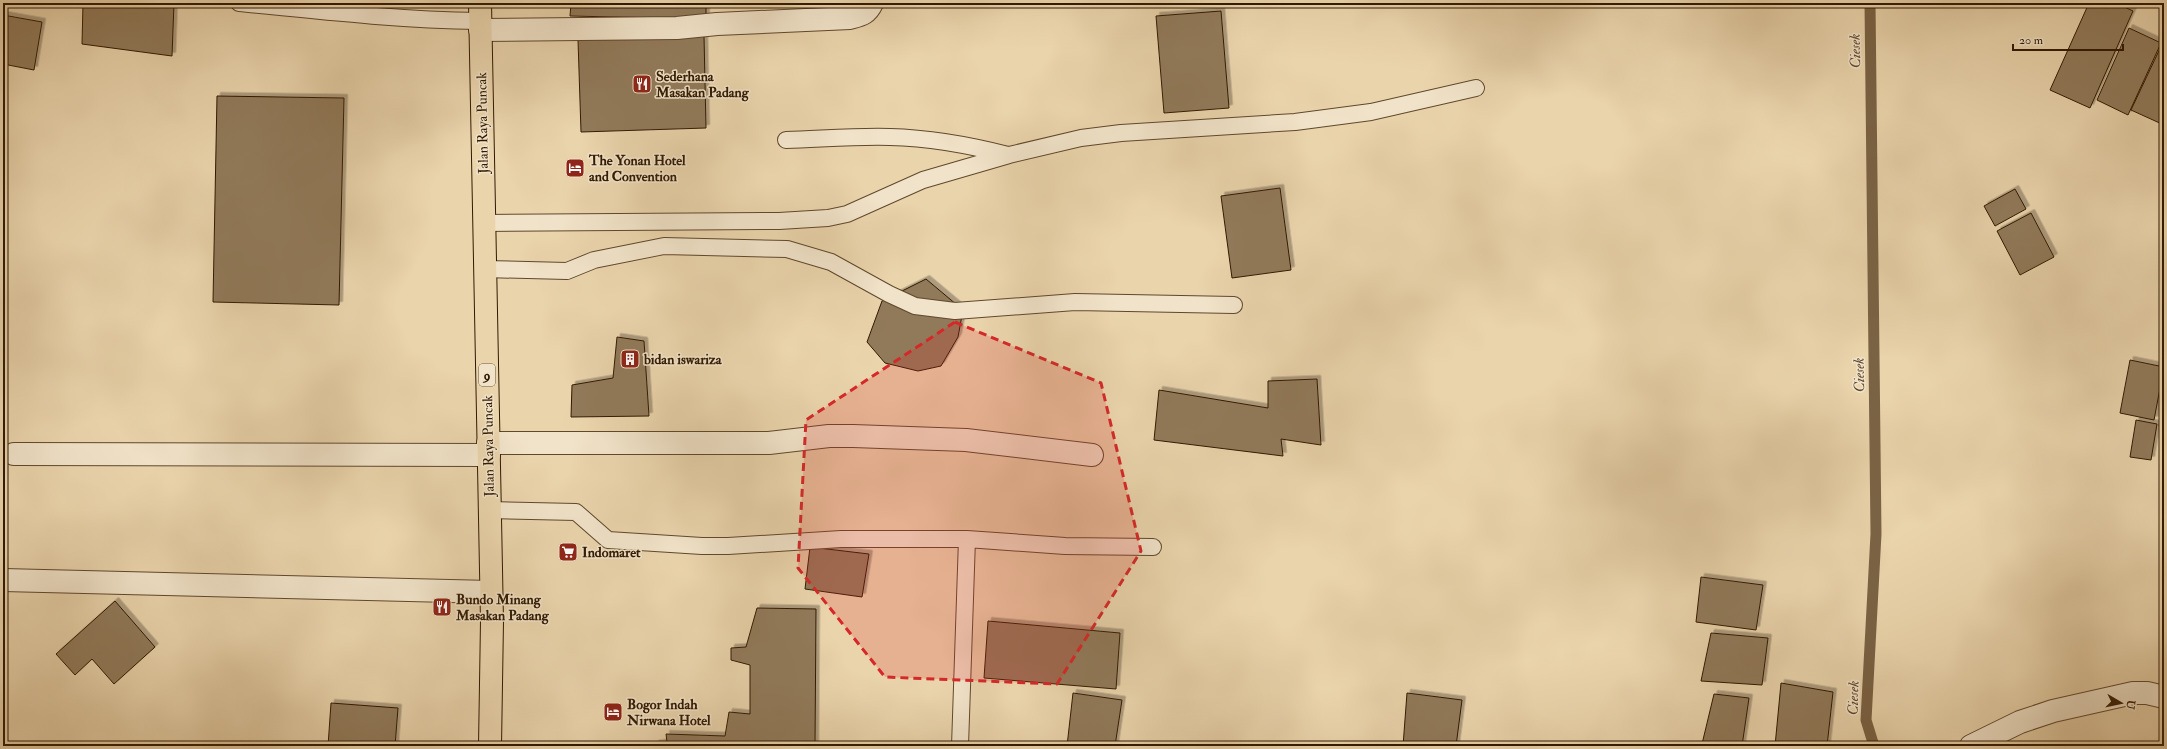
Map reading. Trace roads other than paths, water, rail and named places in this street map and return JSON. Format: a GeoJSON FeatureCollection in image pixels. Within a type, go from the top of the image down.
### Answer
{"type":"FeatureCollection","features":[{"type":"Feature","properties":{"kind":"highway","name":"Jalan Raya Puncak"},"geometry":{"type":"LineString","coordinates":[[480,18],[491,592],[490,746]]}},
{"type":"Feature","properties":{"kind":"street"},"geometry":{"type":"LineString","coordinates":[[480,18],[677,28],[717,24],[850,18],[860,16],[868,11],[872,3]]}},
{"type":"Feature","properties":{"kind":"street"},"geometry":{"type":"LineString","coordinates":[[14,454],[488,449],[769,443],[829,436],[853,436],[966,440],[1092,455]]}},
{"type":"Feature","properties":{"kind":"street"},"geometry":{"type":"LineString","coordinates":[[3,580],[491,592]]}},
{"type":"Feature","properties":{"kind":"street"},"geometry":{"type":"LineString","coordinates":[[1971,746],[2000,739],[2053,711],[2133,693],[2147,693],[2164,697]]}},
{"type":"Feature","properties":{"kind":"lane"},"geometry":{"type":"LineString","coordinates":[[239,3],[416,19],[480,18]]}},
{"type":"Feature","properties":{"kind":"lane"},"geometry":{"type":"LineString","coordinates":[[484,223],[779,221],[828,218],[848,214],[923,180],[1009,155],[1081,138],[1101,135],[1294,122],[1371,112],[1476,88]]}},
{"type":"Feature","properties":{"kind":"lane"},"geometry":{"type":"LineString","coordinates":[[786,140],[890,137],[942,141],[974,146],[1009,155]]}},
{"type":"Feature","properties":{"kind":"lane"},"geometry":{"type":"LineString","coordinates":[[484,269],[567,271],[594,260],[664,246],[787,249],[814,255],[831,262],[889,294],[915,306],[955,311],[1075,302],[1234,305]]}},
{"type":"Feature","properties":{"kind":"lane"},"geometry":{"type":"LineString","coordinates":[[489,510],[576,512],[608,540],[728,546],[841,539],[967,539],[1064,546],[1153,547]]}},
{"type":"Feature","properties":{"kind":"lane"},"geometry":{"type":"LineString","coordinates":[[960,746],[967,539]]}},
{"type":"Feature","properties":{"kind":"waterway","name":"Ciesek"},"geometry":{"type":"LineString","coordinates":[[1870,3],[1876,534],[1866,720],[1874,746]]}},
{"type":"Feature","properties":{"kind":"place","name":"Sederhana Masakan Padang"},"geometry":{"type":"Point","coordinates":[642,84]}},
{"type":"Feature","properties":{"kind":"place","name":"The Yonan Hotel and Convention"},"geometry":{"type":"Point","coordinates":[575,168]}},
{"type":"Feature","properties":{"kind":"place","name":"bidan iswariza"},"geometry":{"type":"Point","coordinates":[630,359]}},
{"type":"Feature","properties":{"kind":"place","name":"Indomaret"},"geometry":{"type":"Point","coordinates":[568,552]}},
{"type":"Feature","properties":{"kind":"place","name":"Bundo Minang Masakan Padang"},"geometry":{"type":"Point","coordinates":[442,607]}},
{"type":"Feature","properties":{"kind":"place","name":"Bogor Indah Nirwana Hotel"},"geometry":{"type":"Point","coordinates":[613,712]}}]}
